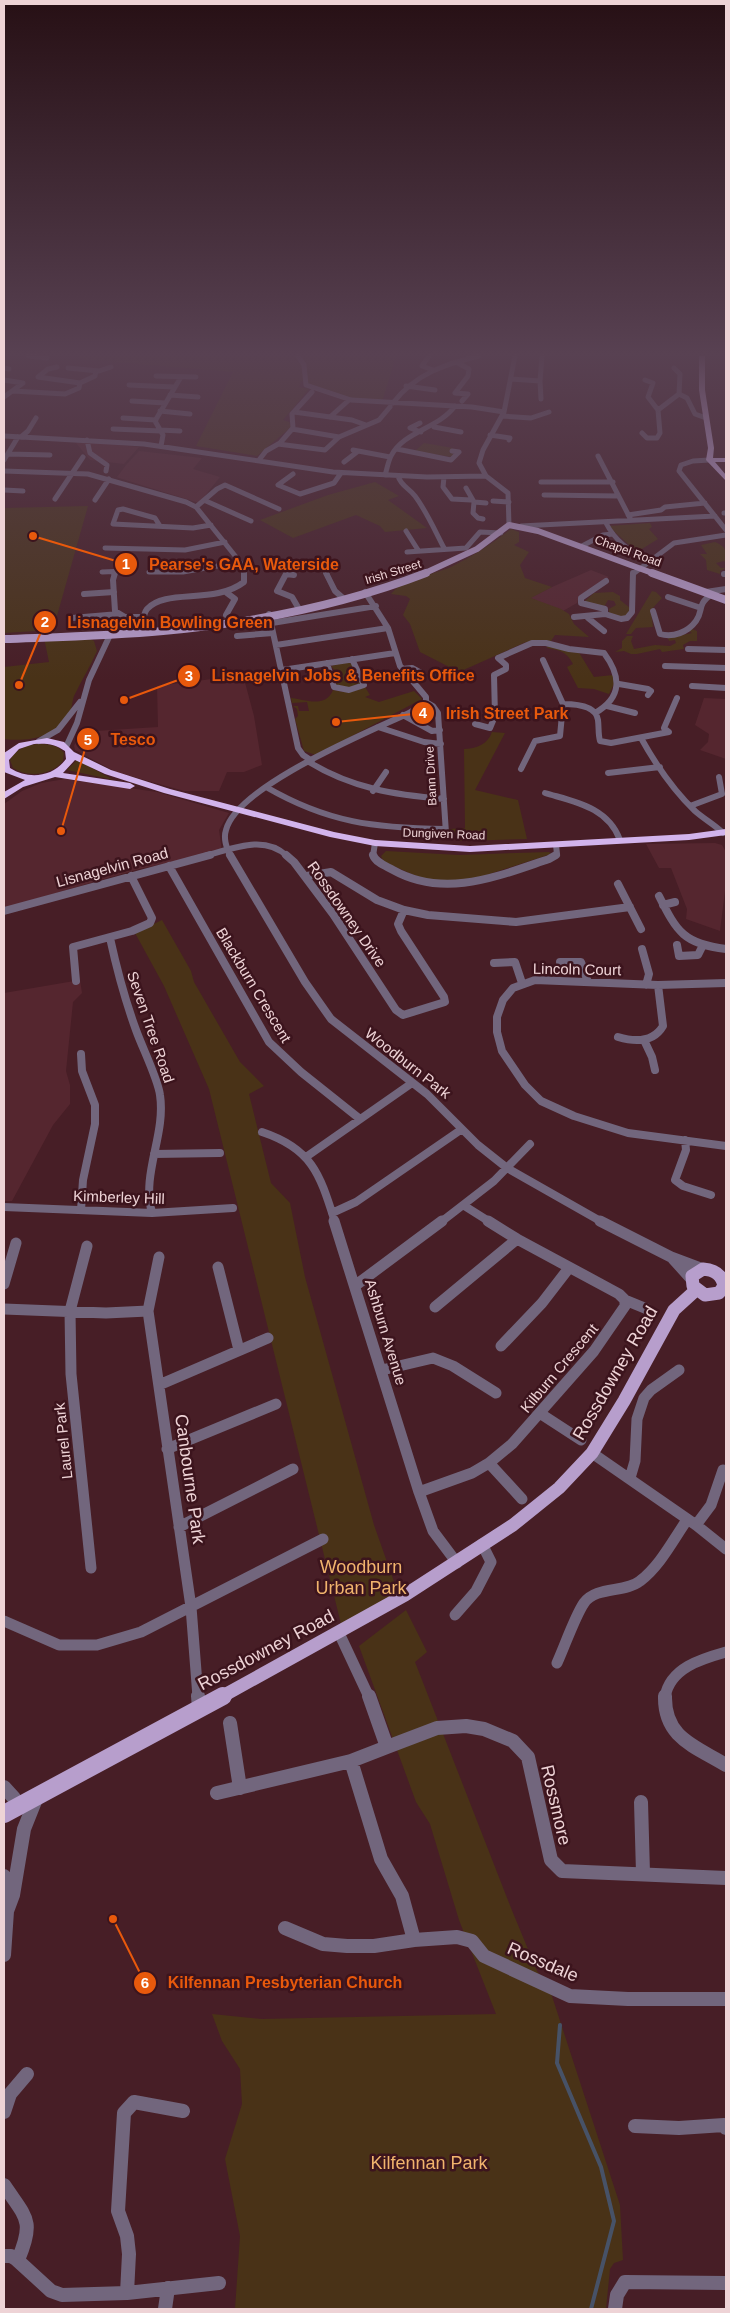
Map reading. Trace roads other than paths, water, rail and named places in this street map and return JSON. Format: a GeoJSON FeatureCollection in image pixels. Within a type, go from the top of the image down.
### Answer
{"type":"FeatureCollection","features":[{"type":"Feature","properties":{"kind":"highway"},"geometry":{"type":"LineString","coordinates":[[717,464],[726,479]]}},
{"type":"Feature","properties":{"kind":"highway"},"geometry":{"type":"LineString","coordinates":[[4,742],[23,744],[39,741]]}},
{"type":"Feature","properties":{"kind":"highway","name":"Dungiven Road"},"geometry":{"type":"LineString","coordinates":[[39,741],[54,742],[108,772],[167,791],[333,835],[375,843],[456,849],[556,845],[725,834]]}},
{"type":"Feature","properties":{"kind":"highway"},"geometry":{"type":"LineString","coordinates":[[23,744],[8,753],[4,768],[18,776],[38,778]]}},
{"type":"Feature","properties":{"kind":"highway"},"geometry":{"type":"LineString","coordinates":[[4,796],[20,785],[54,774],[68,764],[68,750]]}},
{"type":"Feature","properties":{"kind":"highway","name":"Dungiven Road"},"geometry":{"type":"LineString","coordinates":[[54,774],[167,791]]}},
{"type":"Feature","properties":{"kind":"main road","name":"Chapel Road"},"geometry":{"type":"LineString","coordinates":[[509,525],[537,527],[582,546],[726,600]]}},
{"type":"Feature","properties":{"kind":"main road","name":"Irish Street"},"geometry":{"type":"LineString","coordinates":[[4,639],[110,635],[196,628],[299,609],[365,592],[447,565],[469,554],[501,533],[509,525]]}},
{"type":"Feature","properties":{"kind":"main road"},"geometry":{"type":"LineString","coordinates":[[703,1269],[722,1271],[723,1296],[705,1295],[693,1284],[694,1273],[703,1269]]}},
{"type":"Feature","properties":{"kind":"main road","name":"Rossdowney Road"},"geometry":{"type":"LineString","coordinates":[[4,1814],[339,1633],[456,1563],[536,1508],[592,1453],[624,1401],[674,1310],[693,1284]]}},
{"type":"Feature","properties":{"kind":"street"},"geometry":{"type":"LineString","coordinates":[[55,499],[78,464]]}},
{"type":"Feature","properties":{"kind":"street"},"geometry":{"type":"LineString","coordinates":[[105,464],[107,465],[106,471]]}},
{"type":"Feature","properties":{"kind":"street"},"geometry":{"type":"LineString","coordinates":[[280,464],[341,473],[444,477],[486,476]]}},
{"type":"Feature","properties":{"kind":"street"},"geometry":{"type":"LineString","coordinates":[[297,467],[300,464]]}},
{"type":"Feature","properties":{"kind":"street"},"geometry":{"type":"LineString","coordinates":[[385,475],[388,464]]}},
{"type":"Feature","properties":{"kind":"street"},"geometry":{"type":"LineString","coordinates":[[479,464],[486,476],[506,490],[510,496],[509,525]]}},
{"type":"Feature","properties":{"kind":"street"},"geometry":{"type":"LineString","coordinates":[[603,464],[632,522]]}},
{"type":"Feature","properties":{"kind":"street"},"geometry":{"type":"LineString","coordinates":[[684,464],[679,468],[679,471],[726,530]]}},
{"type":"Feature","properties":{"kind":"street"},"geometry":{"type":"LineString","coordinates":[[4,471],[88,474],[186,502],[196,507],[240,562],[244,571],[244,582],[238,588],[227,593],[162,601],[147,608],[143,617],[142,632]]}},
{"type":"Feature","properties":{"kind":"street"},"geometry":{"type":"LineString","coordinates":[[293,474],[278,482],[278,485],[300,494],[334,484],[341,473]]}},
{"type":"Feature","properties":{"kind":"street"},"geometry":{"type":"LineString","coordinates":[[398,476],[400,483],[414,494],[420,503],[444,548]]}},
{"type":"Feature","properties":{"kind":"street"},"geometry":{"type":"LineString","coordinates":[[444,477],[444,487],[452,499],[486,503]]}},
{"type":"Feature","properties":{"kind":"street"},"geometry":{"type":"LineString","coordinates":[[95,500],[109,479]]}},
{"type":"Feature","properties":{"kind":"street"},"geometry":{"type":"LineString","coordinates":[[541,482],[613,482]]}},
{"type":"Feature","properties":{"kind":"street"},"geometry":{"type":"LineString","coordinates":[[564,482],[568,496]]}},
{"type":"Feature","properties":{"kind":"street"},"geometry":{"type":"LineString","coordinates":[[196,507],[206,501],[219,487],[224,485],[279,509]]}},
{"type":"Feature","properties":{"kind":"street"},"geometry":{"type":"LineString","coordinates":[[466,488],[472,496],[473,512],[478,518],[483,519]]}},
{"type":"Feature","properties":{"kind":"street"},"geometry":{"type":"LineString","coordinates":[[4,490],[23,491]]}},
{"type":"Feature","properties":{"kind":"street"},"geometry":{"type":"LineString","coordinates":[[544,495],[618,496]]}},
{"type":"Feature","properties":{"kind":"street"},"geometry":{"type":"LineString","coordinates":[[206,501],[251,521]]}},
{"type":"Feature","properties":{"kind":"street"},"geometry":{"type":"LineString","coordinates":[[493,501],[510,502]]}},
{"type":"Feature","properties":{"kind":"street"},"geometry":{"type":"LineString","coordinates":[[628,515],[661,510],[665,507],[705,503]]}},
{"type":"Feature","properties":{"kind":"street"},"geometry":{"type":"LineString","coordinates":[[109,533],[118,510],[121,508],[155,518],[160,526]]}},
{"type":"Feature","properties":{"kind":"street"},"geometry":{"type":"LineString","coordinates":[[537,527],[715,516]]}},
{"type":"Feature","properties":{"kind":"street"},"geometry":{"type":"LineString","coordinates":[[606,523],[613,534],[640,557],[650,560]]}},
{"type":"Feature","properties":{"kind":"street"},"geometry":{"type":"LineString","coordinates":[[113,524],[193,528],[211,525]]}},
{"type":"Feature","properties":{"kind":"street"},"geometry":{"type":"LineString","coordinates":[[406,552],[466,548],[474,534],[482,530],[501,533]]}},
{"type":"Feature","properties":{"kind":"street"},"geometry":{"type":"LineString","coordinates":[[406,531],[418,550]]}},
{"type":"Feature","properties":{"kind":"street"},"geometry":{"type":"LineString","coordinates":[[582,546],[603,535],[613,534]]}},
{"type":"Feature","properties":{"kind":"street"},"geometry":{"type":"LineString","coordinates":[[574,618],[588,618],[605,614],[621,620],[631,616],[633,572],[674,543],[726,534]]}},
{"type":"Feature","properties":{"kind":"street"},"geometry":{"type":"LineString","coordinates":[[106,548],[185,550],[225,542]]}},
{"type":"Feature","properties":{"kind":"street"},"geometry":{"type":"LineString","coordinates":[[149,572],[183,572],[240,562]]}},
{"type":"Feature","properties":{"kind":"street"},"geometry":{"type":"LineString","coordinates":[[324,569],[335,591],[343,598]]}},
{"type":"Feature","properties":{"kind":"street"},"geometry":{"type":"LineString","coordinates":[[102,572],[127,572]]}},
{"type":"Feature","properties":{"kind":"street"},"geometry":{"type":"LineString","coordinates":[[115,572],[115,611],[119,614]]}},
{"type":"Feature","properties":{"kind":"street"},"geometry":{"type":"LineString","coordinates":[[294,574],[286,574],[277,591],[292,597],[299,609]]}},
{"type":"Feature","properties":{"kind":"street"},"geometry":{"type":"LineString","coordinates":[[605,614],[605,609],[586,606],[580,601],[606,581]]}},
{"type":"Feature","properties":{"kind":"street"},"geometry":{"type":"LineString","coordinates":[[653,611],[660,634],[670,636],[684,631],[696,622],[698,619],[698,607],[709,593],[726,588]]}},
{"type":"Feature","properties":{"kind":"street"},"geometry":{"type":"LineString","coordinates":[[84,593],[114,592]]}},
{"type":"Feature","properties":{"kind":"street","name":"Bann Drive"},"geometry":{"type":"LineString","coordinates":[[365,592],[376,606],[388,628],[402,669],[426,697],[426,702],[433,706],[438,713],[445,831]]}},
{"type":"Feature","properties":{"kind":"street"},"geometry":{"type":"LineString","coordinates":[[226,615],[236,598],[227,593]]}},
{"type":"Feature","properties":{"kind":"street"},"geometry":{"type":"LineString","coordinates":[[668,597],[698,607]]}},
{"type":"Feature","properties":{"kind":"street"},"geometry":{"type":"LineString","coordinates":[[272,622],[376,606]]}},
{"type":"Feature","properties":{"kind":"street"},"geometry":{"type":"LineString","coordinates":[[72,618],[119,614],[143,617]]}},
{"type":"Feature","properties":{"kind":"street"},"geometry":{"type":"LineString","coordinates":[[269,614],[298,748],[311,761],[342,781],[372,790],[408,797],[444,799]]}},
{"type":"Feature","properties":{"kind":"street"},"geometry":{"type":"LineString","coordinates":[[588,618],[604,631]]}},
{"type":"Feature","properties":{"kind":"street"},"geometry":{"type":"LineString","coordinates":[[276,645],[388,628]]}},
{"type":"Feature","properties":{"kind":"street"},"geometry":{"type":"LineString","coordinates":[[237,636],[273,633]]}},
{"type":"Feature","properties":{"kind":"street"},"geometry":{"type":"LineString","coordinates":[[68,750],[89,680],[110,635]]}},
{"type":"Feature","properties":{"kind":"street"},"geometry":{"type":"LineString","coordinates":[[475,724],[490,728],[494,716],[494,674],[506,669],[506,665],[498,658],[532,643],[546,643],[570,649],[600,651],[604,653],[617,673],[619,684],[608,706],[595,713]]}},
{"type":"Feature","properties":{"kind":"street"},"geometry":{"type":"LineString","coordinates":[[688,648],[726,650]]}},
{"type":"Feature","properties":{"kind":"street"},"geometry":{"type":"LineString","coordinates":[[282,670],[395,653]]}},
{"type":"Feature","properties":{"kind":"street"},"geometry":{"type":"LineString","coordinates":[[327,663],[334,687],[342,691],[364,685],[352,659]]}},
{"type":"Feature","properties":{"kind":"street"},"geometry":{"type":"LineString","coordinates":[[521,770],[535,741],[560,736],[563,704],[543,660]]}},
{"type":"Feature","properties":{"kind":"street"},"geometry":{"type":"LineString","coordinates":[[665,666],[726,668]]}},
{"type":"Feature","properties":{"kind":"street"},"geometry":{"type":"LineString","coordinates":[[402,669],[412,668],[423,674]]}},
{"type":"Feature","properties":{"kind":"street"},"geometry":{"type":"LineString","coordinates":[[619,684],[648,689],[651,692],[648,695]]}},
{"type":"Feature","properties":{"kind":"street"},"geometry":{"type":"LineString","coordinates":[[692,686],[726,688]]}},
{"type":"Feature","properties":{"kind":"street"},"geometry":{"type":"LineString","coordinates":[[39,741],[57,732],[66,724],[85,696]]}},
{"type":"Feature","properties":{"kind":"street"},"geometry":{"type":"LineString","coordinates":[[563,704],[587,708],[595,713],[600,741],[611,744],[669,732],[664,728],[677,698]]}},
{"type":"Feature","properties":{"kind":"street","name":"Woodburn Park"},"geometry":{"type":"LineString","coordinates":[[426,702],[311,761],[254,795],[231,819],[226,829],[228,850],[305,982],[331,1019],[427,1094],[478,1145],[507,1168],[574,1208],[672,1257],[703,1269]]}},
{"type":"Feature","properties":{"kind":"street"},"geometry":{"type":"LineString","coordinates":[[608,706],[635,713]]}},
{"type":"Feature","properties":{"kind":"street"},"geometry":{"type":"LineString","coordinates":[[403,715],[432,731],[440,730]]}},
{"type":"Feature","properties":{"kind":"street"},"geometry":{"type":"LineString","coordinates":[[378,727],[424,742],[441,744]]}},
{"type":"Feature","properties":{"kind":"street"},"geometry":{"type":"LineString","coordinates":[[640,738],[690,806],[725,834]]}},
{"type":"Feature","properties":{"kind":"street"},"geometry":{"type":"LineString","coordinates":[[608,773],[630,772],[660,767]]}},
{"type":"Feature","properties":{"kind":"street"},"geometry":{"type":"LineString","coordinates":[[372,790],[386,772]]}},
{"type":"Feature","properties":{"kind":"street"},"geometry":{"type":"LineString","coordinates":[[690,806],[722,794],[719,777]]}},
{"type":"Feature","properties":{"kind":"street"},"geometry":{"type":"LineString","coordinates":[[266,787],[305,809],[341,821],[386,828],[445,831]]}},
{"type":"Feature","properties":{"kind":"street"},"geometry":{"type":"LineString","coordinates":[[545,793],[596,810],[614,824],[620,840]]}},
{"type":"Feature","properties":{"kind":"street","name":"Rossdowney Drive"},"geometry":{"type":"LineString","coordinates":[[228,850],[258,843],[267,844],[281,850],[306,876],[396,1010],[403,1015],[445,1002],[444,997],[401,931],[398,924],[404,910]]}},
{"type":"Feature","properties":{"kind":"street"},"geometry":{"type":"LineString","coordinates":[[375,843],[373,856],[376,862],[411,880],[440,886],[468,884],[549,858],[557,854],[556,845]]}},
{"type":"Feature","properties":{"kind":"street","name":"Lisnagelvin Road"},"geometry":{"type":"LineString","coordinates":[[4,911],[228,850]]}},
{"type":"Feature","properties":{"kind":"street","name":"Blackburn Crescent"},"geometry":{"type":"LineString","coordinates":[[169,866],[269,1042],[301,1072],[360,1119]]}},
{"type":"Feature","properties":{"kind":"street"},"geometry":{"type":"LineString","coordinates":[[306,876],[332,872],[377,900],[404,910],[428,915],[516,922],[630,908]]}},
{"type":"Feature","properties":{"kind":"street"},"geometry":{"type":"LineString","coordinates":[[76,981],[73,947],[143,928],[150,923],[152,918],[131,876]]}},
{"type":"Feature","properties":{"kind":"street"},"geometry":{"type":"LineString","coordinates":[[618,884],[641,929]]}},
{"type":"Feature","properties":{"kind":"street"},"geometry":{"type":"LineString","coordinates":[[659,896],[678,933],[702,946],[726,949]]}},
{"type":"Feature","properties":{"kind":"street"},"geometry":{"type":"LineString","coordinates":[[663,905],[675,902]]}},
{"type":"Feature","properties":{"kind":"street","name":"Seven Tree Road"},"geometry":{"type":"LineString","coordinates":[[110,938],[122,993],[160,1095],[158,1135],[149,1181],[148,1200],[152,1213]]}},
{"type":"Feature","properties":{"kind":"street"},"geometry":{"type":"LineString","coordinates":[[677,945],[679,956],[691,957],[698,956],[702,946]]}},
{"type":"Feature","properties":{"kind":"street"},"geometry":{"type":"LineString","coordinates":[[642,949],[648,974],[646,984]]}},
{"type":"Feature","properties":{"kind":"street"},"geometry":{"type":"LineString","coordinates":[[494,963],[515,962],[522,983]]}},
{"type":"Feature","properties":{"kind":"street"},"geometry":{"type":"LineString","coordinates":[[560,962],[580,962],[588,982]]}},
{"type":"Feature","properties":{"kind":"street","name":"Lincoln Court"},"geometry":{"type":"LineString","coordinates":[[726,983],[658,985],[535,980],[522,983],[513,988],[503,1000],[497,1017],[497,1032],[502,1051],[513,1069],[541,1101],[574,1116],[628,1134],[726,1146]]}},
{"type":"Feature","properties":{"kind":"street"},"geometry":{"type":"LineString","coordinates":[[618,1037],[628,1040],[644,1040],[661,1032],[663,1026],[658,985]]}},
{"type":"Feature","properties":{"kind":"street"},"geometry":{"type":"LineString","coordinates":[[644,1040],[652,1057],[655,1070]]}},
{"type":"Feature","properties":{"kind":"street"},"geometry":{"type":"LineString","coordinates":[[81,1054],[82,1071],[92,1092],[95,1111],[95,1124],[83,1180],[81,1210]]}},
{"type":"Feature","properties":{"kind":"street"},"geometry":{"type":"LineString","coordinates":[[306,1157],[412,1083]]}},
{"type":"Feature","properties":{"kind":"street"},"geometry":{"type":"LineString","coordinates":[[332,1213],[356,1202],[462,1129]]}},
{"type":"Feature","properties":{"kind":"street","name":"Ashburn Avenue"},"geometry":{"type":"LineString","coordinates":[[262,1132],[283,1138],[306,1157],[321,1178],[356,1285],[419,1492],[433,1531],[456,1563]]}},
{"type":"Feature","properties":{"kind":"street"},"geometry":{"type":"LineString","coordinates":[[685,1140],[686,1150],[675,1180],[682,1186],[711,1195]]}},
{"type":"Feature","properties":{"kind":"street"},"geometry":{"type":"LineString","coordinates":[[356,1285],[377,1271],[506,1171],[530,1144]]}},
{"type":"Feature","properties":{"kind":"street"},"geometry":{"type":"LineString","coordinates":[[154,1154],[220,1153]]}},
{"type":"Feature","properties":{"kind":"street"},"geometry":{"type":"LineString","coordinates":[[463,1205],[517,1240],[619,1294],[625,1300],[647,1309]]}},
{"type":"Feature","properties":{"kind":"street","name":"Kimberley Hill"},"geometry":{"type":"LineString","coordinates":[[4,1207],[152,1213],[233,1208]]}},
{"type":"Feature","properties":{"kind":"street"},"geometry":{"type":"LineString","coordinates":[[435,1308],[517,1240]]}},
{"type":"Feature","properties":{"kind":"street"},"geometry":{"type":"LineString","coordinates":[[4,1284],[16,1243]]}},
{"type":"Feature","properties":{"kind":"street","name":"Laurel Park"},"geometry":{"type":"LineString","coordinates":[[87,1246],[70,1311],[71,1374],[91,1568]]}},
{"type":"Feature","properties":{"kind":"street","name":"Canbourne Park"},"geometry":{"type":"LineString","coordinates":[[160,1256],[148,1311],[191,1607],[199,1708]]}},
{"type":"Feature","properties":{"kind":"street","name":"Woodburn Park"},"geometry":{"type":"LineString","coordinates":[[672,1257],[693,1284]]}},
{"type":"Feature","properties":{"kind":"street"},"geometry":{"type":"LineString","coordinates":[[218,1266],[239,1350]]}},
{"type":"Feature","properties":{"kind":"street"},"geometry":{"type":"LineString","coordinates":[[501,1346],[542,1303],[569,1268]]}},
{"type":"Feature","properties":{"kind":"street","name":"Kilburn Crescent"},"geometry":{"type":"LineString","coordinates":[[419,1492],[470,1474],[489,1463],[541,1414],[601,1345],[622,1312],[625,1300]]}},
{"type":"Feature","properties":{"kind":"street"},"geometry":{"type":"LineString","coordinates":[[4,1309],[148,1311]]}},
{"type":"Feature","properties":{"kind":"street"},"geometry":{"type":"LineString","coordinates":[[159,1385],[268,1338]]}},
{"type":"Feature","properties":{"kind":"street"},"geometry":{"type":"LineString","coordinates":[[382,1370],[432,1358],[453,1366],[496,1393]]}},
{"type":"Feature","properties":{"kind":"street"},"geometry":{"type":"LineString","coordinates":[[630,1478],[635,1461],[637,1419],[644,1398],[651,1390],[679,1370]]}},
{"type":"Feature","properties":{"kind":"street"},"geometry":{"type":"LineString","coordinates":[[167,1449],[276,1404]]}},
{"type":"Feature","properties":{"kind":"street"},"geometry":{"type":"LineString","coordinates":[[541,1414],[581,1440]]}},
{"type":"Feature","properties":{"kind":"street"},"geometry":{"type":"LineString","coordinates":[[592,1453],[630,1478],[726,1549]]}},
{"type":"Feature","properties":{"kind":"street"},"geometry":{"type":"LineString","coordinates":[[489,1463],[522,1499]]}},
{"type":"Feature","properties":{"kind":"street"},"geometry":{"type":"LineString","coordinates":[[179,1527],[293,1469]]}},
{"type":"Feature","properties":{"kind":"street"},"geometry":{"type":"LineString","coordinates":[[557,1663],[584,1602],[591,1596],[635,1585],[651,1570],[691,1522],[711,1505],[723,1470]]}},
{"type":"Feature","properties":{"kind":"street"},"geometry":{"type":"LineString","coordinates":[[4,1621],[59,1645],[96,1645],[142,1632],[323,1540]]}},
{"type":"Feature","properties":{"kind":"street"},"geometry":{"type":"LineString","coordinates":[[455,1616],[483,1583],[491,1562],[482,1544]]}},
{"type":"Feature","properties":{"kind":"street"},"geometry":{"type":"LineString","coordinates":[[339,1633],[366,1688],[387,1747]]}},
{"type":"Feature","properties":{"kind":"street"},"geometry":{"type":"LineString","coordinates":[[726,1652],[686,1668],[670,1679],[663,1694],[665,1715],[675,1732],[726,1765]]}},
{"type":"Feature","properties":{"kind":"street"},"geometry":{"type":"LineString","coordinates":[[230,1723],[240,1788]]}},
{"type":"Feature","properties":{"kind":"street","name":"Rossmore"},"geometry":{"type":"LineString","coordinates":[[217,1794],[351,1761],[437,1728],[466,1726],[484,1728],[513,1742],[528,1757],[551,1860],[562,1871],[726,1878]]}},
{"type":"Feature","properties":{"kind":"street"},"geometry":{"type":"LineString","coordinates":[[351,1761],[381,1859],[402,1896],[414,1940]]}},
{"type":"Feature","properties":{"kind":"street"},"geometry":{"type":"LineString","coordinates":[[4,1787],[14,1798],[18,1806]]}},
{"type":"Feature","properties":{"kind":"street"},"geometry":{"type":"LineString","coordinates":[[7,1910],[13,1895],[24,1829],[37,1796]]}},
{"type":"Feature","properties":{"kind":"street"},"geometry":{"type":"LineString","coordinates":[[641,1802],[641,1848],[644,1873]]}},
{"type":"Feature","properties":{"kind":"street"},"geometry":{"type":"LineString","coordinates":[[4,1876],[7,1910],[4,1955]]}},
{"type":"Feature","properties":{"kind":"street","name":"Rossdale"},"geometry":{"type":"LineString","coordinates":[[284,1928],[323,1944],[374,1946],[414,1940],[457,1937],[472,1941],[484,1956],[570,1996],[628,1999],[726,1999]]}},
{"type":"Feature","properties":{"kind":"street"},"geometry":{"type":"LineString","coordinates":[[4,2112],[10,2094],[27,2074]]}},
{"type":"Feature","properties":{"kind":"street"},"geometry":{"type":"LineString","coordinates":[[127,2293],[129,2254],[127,2236],[118,2212],[124,2114],[134,2102],[183,2110]]}},
{"type":"Feature","properties":{"kind":"street"},"geometry":{"type":"LineString","coordinates":[[635,2126],[679,2128],[724,2125],[726,2128]]}},
{"type":"Feature","properties":{"kind":"street"},"geometry":{"type":"LineString","coordinates":[[4,2184],[26,2215],[30,2224],[25,2244],[11,2258],[51,2292],[62,2295],[127,2293],[219,2283]]}},
{"type":"Feature","properties":{"kind":"street"},"geometry":{"type":"LineString","coordinates":[[615,2309],[617,2295],[625,2282],[726,2282]]}},
{"type":"Feature","properties":{"kind":"street"},"geometry":{"type":"LineString","coordinates":[[165,2309],[168,2288]]}},
{"type":"Feature","properties":{"kind":"waterway"},"geometry":{"type":"LineString","coordinates":[[560,2025],[557,2063],[601,2167],[614,2221],[591,2309]]}},
{"type":"Feature","properties":{"kind":"place","name":"Pearse's GAA, Waterside"},"geometry":{"type":"Point","coordinates":[33,536]}},
{"type":"Feature","properties":{"kind":"place","name":"Lisnagelvin Bowling Green"},"geometry":{"type":"Point","coordinates":[19,685]}},
{"type":"Feature","properties":{"kind":"place","name":"Lisnagelvin Jobs & Benefits Office"},"geometry":{"type":"Point","coordinates":[124,700]}},
{"type":"Feature","properties":{"kind":"place","name":"Irish Street Park"},"geometry":{"type":"Point","coordinates":[336,722]}},
{"type":"Feature","properties":{"kind":"place","name":"Tesco"},"geometry":{"type":"Point","coordinates":[61,831]}},
{"type":"Feature","properties":{"kind":"place","name":"Kilfennan Presbyterian Church"},"geometry":{"type":"Point","coordinates":[113,1919]}},
{"type":"Feature","properties":{"kind":"park label","name":"Woodburn Urban Park"},"geometry":{"type":"Point","coordinates":[361,1577]}},
{"type":"Feature","properties":{"kind":"park label","name":"Kilfennan Park"},"geometry":{"type":"Point","coordinates":[429,2163]}}]}
